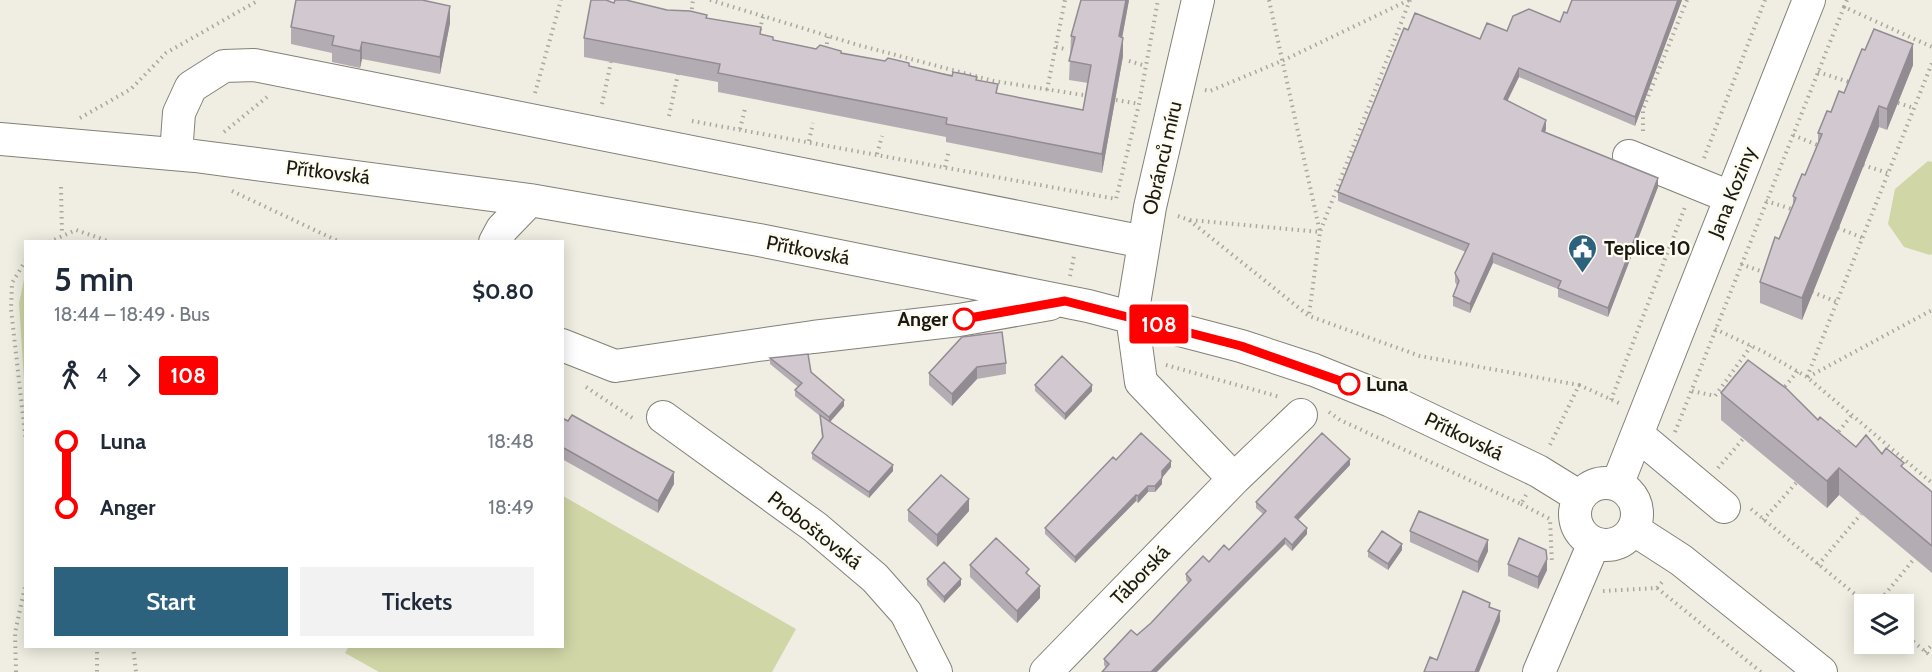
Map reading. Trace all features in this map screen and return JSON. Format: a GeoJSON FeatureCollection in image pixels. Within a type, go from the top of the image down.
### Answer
{"type":"FeatureCollection","features":[{"type":"Feature","properties":{"kind":"street","name":"Obránců míru"},"geometry":{"type":"LineString","coordinates":[[1132,316],[1150,207],[1198,0]]}},
{"type":"Feature","properties":{"kind":"street","name":"Jana Koziny"},"geometry":{"type":"LineString","coordinates":[[1617,485],[1809,0]]}},
{"type":"Feature","properties":{"kind":"street"},"geometry":{"type":"LineString","coordinates":[[185,155],[179,113],[191,87],[224,66],[254,65],[296,73],[530,105],[1144,242]]}},
{"type":"Feature","properties":{"kind":"street","name":"Přítkovská"},"geometry":{"type":"LineString","coordinates":[[0,139],[185,155],[530,200],[771,242],[1132,316],[1241,346],[1314,370],[1391,400],[1538,471],[1580,497]]}},
{"type":"Feature","properties":{"kind":"street"},"geometry":{"type":"LineString","coordinates":[[1636,159],[1730,196]]}},
{"type":"Feature","properties":{"kind":"street"},"geometry":{"type":"LineString","coordinates":[[496,240],[502,229],[530,200]]}},
{"type":"Feature","properties":{"kind":"street"},"geometry":{"type":"LineString","coordinates":[[564,346],[615,366],[813,337],[959,320],[1065,301]]}},
{"type":"Feature","properties":{"kind":"street"},"geometry":{"type":"LineString","coordinates":[[1132,316],[1141,382],[1234,479]]}},
{"type":"Feature","properties":{"kind":"street","name":"Táborská"},"geometry":{"type":"LineString","coordinates":[[1046,672],[1302,407]]}},
{"type":"Feature","properties":{"kind":"street","name":"Proboštovská"},"geometry":{"type":"LineString","coordinates":[[649,419],[815,527],[875,578],[906,614],[936,672]]}},
{"type":"Feature","properties":{"kind":"street"},"geometry":{"type":"LineString","coordinates":[[1638,435],[1724,507]]}},
{"type":"Feature","properties":{"kind":"street"},"geometry":{"type":"LineString","coordinates":[[1604,483],[1617,485],[1632,495],[1637,507],[1637,519],[1626,538],[1617,543],[1594,543],[1580,531],[1576,519],[1576,508],[1580,497],[1595,485],[1604,483]]}},
{"type":"Feature","properties":{"kind":"street"},"geometry":{"type":"LineString","coordinates":[[1633,529],[1681,560],[1821,672]]}},
{"type":"Feature","properties":{"kind":"street"},"geometry":{"type":"LineString","coordinates":[[1539,672],[1594,543]]}},
{"type":"Feature","properties":{"kind":"path"},"geometry":{"type":"LineString","coordinates":[[57,143],[65,126],[132,89],[166,53],[259,0]]}},
{"type":"Feature","properties":{"kind":"path"},"geometry":{"type":"LineString","coordinates":[[530,105],[561,0]]}},
{"type":"Feature","properties":{"kind":"path"},"geometry":{"type":"LineString","coordinates":[[690,22],[693,0]]}},
{"type":"Feature","properties":{"kind":"path"},"geometry":{"type":"LineString","coordinates":[[710,0],[962,73],[994,81],[1089,96]]}},
{"type":"Feature","properties":{"kind":"path"},"geometry":{"type":"LineString","coordinates":[[1047,90],[1065,0]]}},
{"type":"Feature","properties":{"kind":"path"},"geometry":{"type":"LineString","coordinates":[[689,120],[1116,199],[1146,66],[1158,0]]}},
{"type":"Feature","properties":{"kind":"path"},"geometry":{"type":"LineString","coordinates":[[1269,0],[1320,232]]}},
{"type":"Feature","properties":{"kind":"path"},"geometry":{"type":"LineString","coordinates":[[1179,84],[1210,91],[1284,60],[1410,0]]}},
{"type":"Feature","properties":{"kind":"path"},"geometry":{"type":"LineString","coordinates":[[1309,316],[1320,232],[1410,0]]}},
{"type":"Feature","properties":{"kind":"path"},"geometry":{"type":"LineString","coordinates":[[1636,159],[1644,109],[1687,0]]}},
{"type":"Feature","properties":{"kind":"path"},"geometry":{"type":"LineString","coordinates":[[1675,432],[1847,0]]}},
{"type":"Feature","properties":{"kind":"path"},"geometry":{"type":"LineString","coordinates":[[1844,7],[1932,47]]}},
{"type":"Feature","properties":{"kind":"path"},"geometry":{"type":"LineString","coordinates":[[759,35],[763,16]]}},
{"type":"Feature","properties":{"kind":"path"},"geometry":{"type":"LineString","coordinates":[[825,57],[828,36]]}},
{"type":"Feature","properties":{"kind":"path"},"geometry":{"type":"LineString","coordinates":[[1056,47],[1065,49]]}},
{"type":"Feature","properties":{"kind":"path"},"geometry":{"type":"LineString","coordinates":[[894,55],[894,62]]}},
{"type":"Feature","properties":{"kind":"path"},"geometry":{"type":"LineString","coordinates":[[1130,61],[1146,66]]}},
{"type":"Feature","properties":{"kind":"path"},"geometry":{"type":"LineString","coordinates":[[602,104],[611,62]]}},
{"type":"Feature","properties":{"kind":"path"},"geometry":{"type":"LineString","coordinates":[[1807,377],[1932,63]]}},
{"type":"Feature","properties":{"kind":"path"},"geometry":{"type":"LineString","coordinates":[[1818,72],[1856,84]]}},
{"type":"Feature","properties":{"kind":"path"},"geometry":{"type":"LineString","coordinates":[[185,155],[296,73]]}},
{"type":"Feature","properties":{"kind":"path"},"geometry":{"type":"LineString","coordinates":[[960,84],[962,73]]}},
{"type":"Feature","properties":{"kind":"path"},"geometry":{"type":"LineString","coordinates":[[669,116],[678,74]]}},
{"type":"Feature","properties":{"kind":"path"},"geometry":{"type":"LineString","coordinates":[[530,105],[546,94]]}},
{"type":"Feature","properties":{"kind":"path"},"geometry":{"type":"LineString","coordinates":[[591,102],[613,106]]}},
{"type":"Feature","properties":{"kind":"path"},"geometry":{"type":"LineString","coordinates":[[1898,103],[1914,108]]}},
{"type":"Feature","properties":{"kind":"path"},"geometry":{"type":"LineString","coordinates":[[740,129],[745,109]]}},
{"type":"Feature","properties":{"kind":"path"},"geometry":{"type":"LineString","coordinates":[[658,114],[679,118]]}},
{"type":"Feature","properties":{"kind":"path"},"geometry":{"type":"LineString","coordinates":[[809,141],[813,123]]}},
{"type":"Feature","properties":{"kind":"path"},"geometry":{"type":"LineString","coordinates":[[1793,135],[1821,146]]}},
{"type":"Feature","properties":{"kind":"path"},"geometry":{"type":"LineString","coordinates":[[877,154],[882,136]]}},
{"type":"Feature","properties":{"kind":"path"},"geometry":{"type":"LineString","coordinates":[[945,167],[949,150]]}},
{"type":"Feature","properties":{"kind":"path"},"geometry":{"type":"LineString","coordinates":[[1863,165],[1888,173]]}},
{"type":"Feature","properties":{"kind":"path"},"geometry":{"type":"LineString","coordinates":[[61,187],[62,234]]}},
{"type":"Feature","properties":{"kind":"path"},"geometry":{"type":"LineString","coordinates":[[230,190],[336,240]]}},
{"type":"Feature","properties":{"kind":"path"},"geometry":{"type":"LineString","coordinates":[[1766,201],[1796,210]]}},
{"type":"Feature","properties":{"kind":"path"},"geometry":{"type":"LineString","coordinates":[[1150,207],[1190,220],[1320,232]]}},
{"type":"Feature","properties":{"kind":"path"},"geometry":{"type":"LineString","coordinates":[[1138,358],[1340,420],[1521,504],[1579,385],[1420,356],[1309,316],[1190,220]]}},
{"type":"Feature","properties":{"kind":"path"},"geometry":{"type":"LineString","coordinates":[[1838,228],[1863,238]]}},
{"type":"Feature","properties":{"kind":"path"},"geometry":{"type":"LineString","coordinates":[[52,240],[76,230],[96,239]]}},
{"type":"Feature","properties":{"kind":"path"},"geometry":{"type":"LineString","coordinates":[[24,263],[12,283],[11,309],[24,425]]}},
{"type":"Feature","properties":{"kind":"path"},"geometry":{"type":"LineString","coordinates":[[1741,264],[1769,275]]}},
{"type":"Feature","properties":{"kind":"path"},"geometry":{"type":"LineString","coordinates":[[1812,292],[1837,302]]}},
{"type":"Feature","properties":{"kind":"path"},"geometry":{"type":"LineString","coordinates":[[1807,377],[1932,310]]}},
{"type":"Feature","properties":{"kind":"path"},"geometry":{"type":"LineString","coordinates":[[1715,329],[1807,377],[1932,483]]}},
{"type":"Feature","properties":{"kind":"path"},"geometry":{"type":"LineString","coordinates":[[1692,391],[1714,396],[1751,346]]}},
{"type":"Feature","properties":{"kind":"path"},"geometry":{"type":"LineString","coordinates":[[1780,393],[1798,372]]}},
{"type":"Feature","properties":{"kind":"path"},"geometry":{"type":"LineString","coordinates":[[578,381],[649,419]]}},
{"type":"Feature","properties":{"kind":"path"},"geometry":{"type":"LineString","coordinates":[[1833,438],[1852,415]]}},
{"type":"Feature","properties":{"kind":"path"},"geometry":{"type":"LineString","coordinates":[[1717,469],[1743,439]]}},
{"type":"Feature","properties":{"kind":"path"},"geometry":{"type":"LineString","coordinates":[[1899,468],[1906,460]]}},
{"type":"Feature","properties":{"kind":"path"},"geometry":{"type":"LineString","coordinates":[[1763,519],[1796,483]]}},
{"type":"Feature","properties":{"kind":"path"},"geometry":{"type":"LineString","coordinates":[[1818,565],[1862,514]]}},
{"type":"Feature","properties":{"kind":"path"},"geometry":{"type":"LineString","coordinates":[[1884,594],[1914,559]]}},
{"type":"Feature","properties":{"kind":"path"},"geometry":{"type":"LineString","coordinates":[[1657,588],[1761,672]]}},
{"type":"Feature","properties":{"kind":"path"},"geometry":{"type":"LineString","coordinates":[[16,672],[15,633],[24,591]]}},
{"type":"Feature","properties":{"kind":"path"},"geometry":{"type":"LineString","coordinates":[[1914,643],[1932,657]]}},
{"type":"Feature","properties":{"kind":"path"},"geometry":{"type":"LineString","coordinates":[[1925,652],[1932,645]]}},
{"type":"Feature","properties":{"kind":"path"},"geometry":{"type":"LineString","coordinates":[[97,648],[97,672]]}},
{"type":"Feature","properties":{"kind":"path"},"geometry":{"type":"LineString","coordinates":[[133,648],[136,672]]}},
{"type":"Feature","properties":{"kind":"green space"},"geometry":{"type":"Polygon","coordinates":[[[1928,161],[1932,162],[1932,254],[1930,255],[1904,247],[1888,224],[1895,189],[1928,161]]]}},
{"type":"Feature","properties":{"kind":"green space"},"geometry":{"type":"Polygon","coordinates":[[[24,280],[24,380],[19,303],[24,280]]]}},
{"type":"Feature","properties":{"kind":"green space"},"geometry":{"type":"Polygon","coordinates":[[[564,497],[796,629],[772,672],[379,672],[345,653],[348,648],[564,648],[564,497]]]}},
{"type":"Feature","properties":{"kind":"building"},"geometry":{"type":"Polygon","coordinates":[[[296,0],[422,0],[450,6],[440,57],[362,42],[360,51],[332,45],[334,36],[291,27],[296,0]]]}},
{"type":"Feature","properties":{"kind":"building"},"geometry":{"type":"Polygon","coordinates":[[[591,0],[606,0],[614,3],[615,0],[626,0],[667,10],[690,11],[707,15],[706,18],[761,27],[760,34],[773,37],[773,40],[816,49],[820,45],[841,51],[841,53],[885,61],[888,58],[909,63],[909,66],[952,76],[953,72],[964,74],[977,77],[976,80],[998,84],[996,93],[1083,110],[1091,65],[1069,61],[1075,37],[1071,36],[1081,0],[1126,0],[1119,36],[1123,38],[1102,154],[946,124],[947,118],[718,73],[720,64],[584,38],[591,0]]]}},
{"type":"Feature","properties":{"kind":"building"},"geometry":{"type":"Polygon","coordinates":[[[1572,0],[1678,0],[1635,117],[1519,68],[1504,99],[1546,120],[1542,131],[1658,178],[1608,308],[1558,288],[1561,281],[1493,253],[1470,304],[1453,296],[1459,281],[1455,273],[1469,244],[1338,192],[1404,28],[1408,30],[1415,13],[1480,39],[1487,23],[1507,31],[1513,16],[1529,9],[1560,22],[1564,12],[1567,13],[1572,0]]]}},
{"type":"Feature","properties":{"kind":"building"},"geometry":{"type":"Polygon","coordinates":[[[1874,29],[1913,44],[1887,109],[1879,106],[1802,298],[1760,282],[1775,237],[1779,239],[1796,198],[1793,196],[1802,174],[1805,175],[1822,134],[1818,133],[1827,111],[1831,112],[1839,91],[1844,93],[1862,49],[1865,50],[1874,29]]]}},
{"type":"Feature","properties":{"kind":"building"},"geometry":{"type":"Polygon","coordinates":[[[1002,332],[1006,363],[977,367],[952,394],[929,373],[962,337],[1002,332]]]}},
{"type":"Feature","properties":{"kind":"building"},"geometry":{"type":"Polygon","coordinates":[[[808,354],[811,372],[844,400],[829,417],[795,390],[802,383],[770,358],[808,354]]]}},
{"type":"Feature","properties":{"kind":"building"},"geometry":{"type":"Polygon","coordinates":[[[1062,356],[1092,385],[1065,414],[1035,385],[1062,356]]]}},
{"type":"Feature","properties":{"kind":"building"},"geometry":{"type":"Polygon","coordinates":[[[1748,360],[1787,389],[1818,420],[1820,417],[1856,447],[1866,435],[1882,454],[1886,448],[1904,463],[1901,466],[1932,492],[1932,546],[1839,468],[1827,481],[1721,393],[1748,360]]]}},
{"type":"Feature","properties":{"kind":"building"},"geometry":{"type":"Polygon","coordinates":[[[572,415],[674,472],[658,501],[564,448],[564,419],[568,421],[572,415]]]}},
{"type":"Feature","properties":{"kind":"building"},"geometry":{"type":"Polygon","coordinates":[[[820,415],[893,465],[869,492],[812,453],[823,437],[820,415]]]}},
{"type":"Feature","properties":{"kind":"building"},"geometry":{"type":"Polygon","coordinates":[[[1141,433],[1171,461],[1162,471],[1162,478],[1155,486],[1148,486],[1138,496],[1136,495],[1075,557],[1045,528],[1113,457],[1116,460],[1141,433]]]}},
{"type":"Feature","properties":{"kind":"building"},"geometry":{"type":"Polygon","coordinates":[[[1322,433],[1350,459],[1295,517],[1307,528],[1292,545],[1285,538],[1151,672],[1102,672],[1109,664],[1104,659],[1131,630],[1137,635],[1151,623],[1191,580],[1186,574],[1203,556],[1209,562],[1224,545],[1229,550],[1266,511],[1256,502],[1322,433]]]}},
{"type":"Feature","properties":{"kind":"building"},"geometry":{"type":"Polygon","coordinates":[[[941,475],[969,499],[937,535],[908,510],[941,475]]]}},
{"type":"Feature","properties":{"kind":"building"},"geometry":{"type":"Polygon","coordinates":[[[1419,511],[1488,540],[1478,562],[1410,531],[1419,511]]]}},
{"type":"Feature","properties":{"kind":"building"},"geometry":{"type":"Polygon","coordinates":[[[1382,531],[1402,544],[1388,564],[1368,551],[1382,531]]]}},
{"type":"Feature","properties":{"kind":"building"},"geometry":{"type":"Polygon","coordinates":[[[996,538],[1029,569],[1026,573],[1040,586],[1017,611],[970,565],[996,538]]]}},
{"type":"Feature","properties":{"kind":"building"},"geometry":{"type":"Polygon","coordinates":[[[1519,538],[1546,550],[1547,559],[1538,577],[1508,564],[1519,538]]]}},
{"type":"Feature","properties":{"kind":"building"},"geometry":{"type":"Polygon","coordinates":[[[944,562],[961,579],[944,597],[927,579],[944,562]]]}},
{"type":"Feature","properties":{"kind":"building"},"geometry":{"type":"Polygon","coordinates":[[[1463,591],[1490,603],[1489,607],[1500,611],[1475,672],[1424,672],[1430,657],[1437,660],[1463,591]]]}},
{"type":"Feature","properties":{"kind":"bus line","name":"108"},"geometry":{"type":"LineString","coordinates":[[964,319],[1065,301],[1132,316],[1241,346],[1349,384]]}},
{"type":"Feature","properties":{"kind":"place","name":"Teplice 10"},"geometry":{"type":"Point","coordinates":[1583,274]}},
{"type":"Feature","properties":{"kind":"place","name":"Anger"},"geometry":{"type":"Point","coordinates":[964,319]}},
{"type":"Feature","properties":{"kind":"place","name":"Luna"},"geometry":{"type":"Point","coordinates":[1349,384]}}]}
